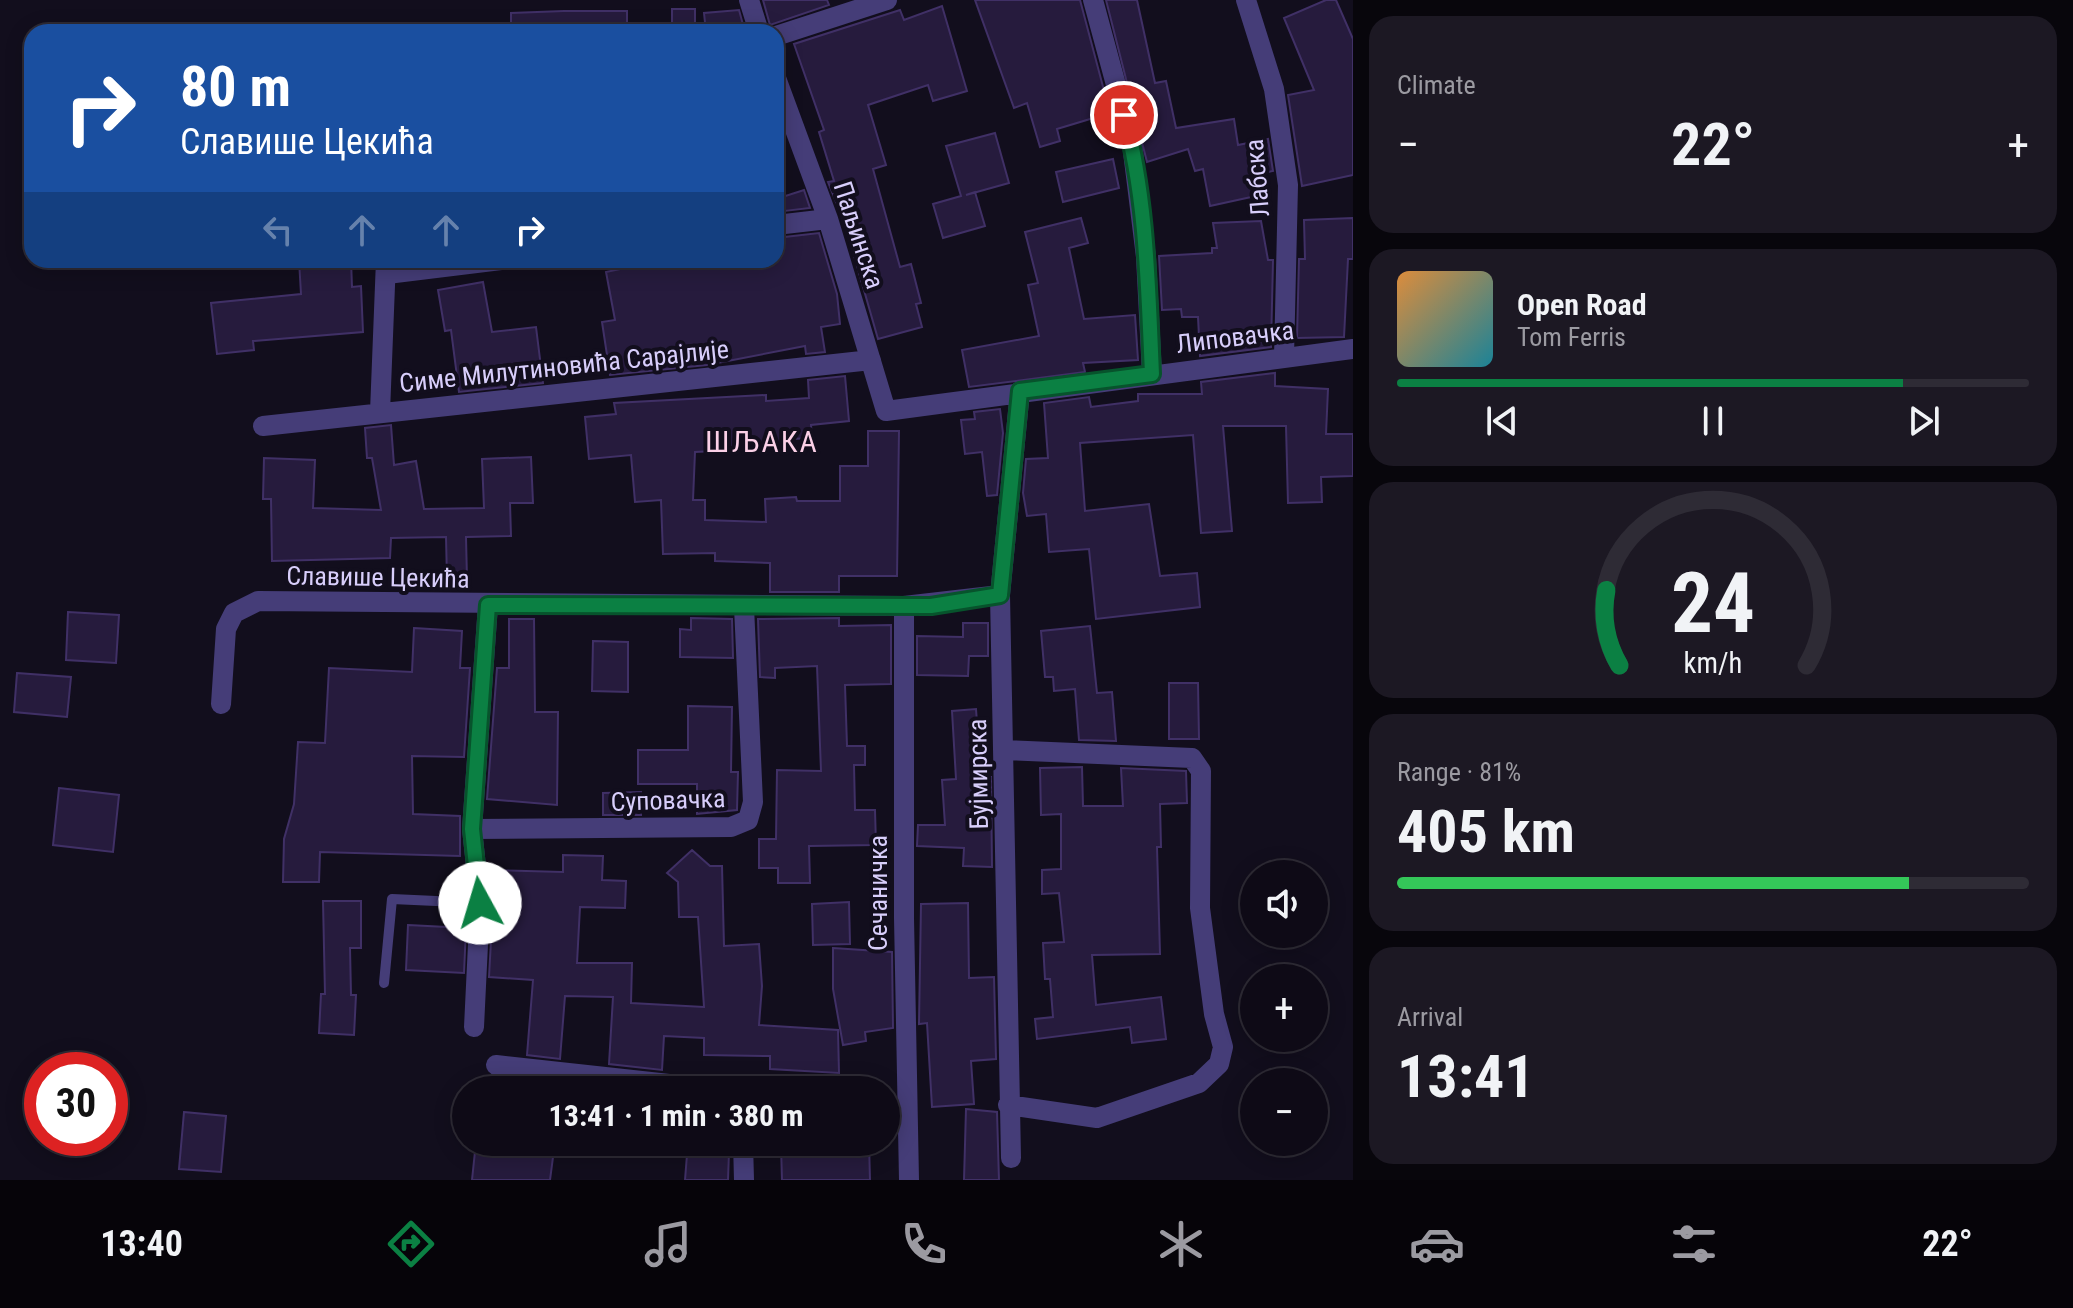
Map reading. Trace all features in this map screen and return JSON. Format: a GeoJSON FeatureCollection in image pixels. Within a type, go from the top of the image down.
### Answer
{"type":"FeatureCollection","features":[{"type":"Feature","properties":{"kind":"street"},"geometry":{"type":"LineString","coordinates":[[749,0],[756,24]]}},
{"type":"Feature","properties":{"kind":"street"},"geometry":{"type":"LineString","coordinates":[[784,33],[887,0]]}},
{"type":"Feature","properties":{"kind":"street"},"geometry":{"type":"LineString","coordinates":[[1093,0],[1132,144],[1146,257],[1152,374]]}},
{"type":"Feature","properties":{"kind":"street","name":"Лабска"},"geometry":{"type":"LineString","coordinates":[[1246,0],[1274,89],[1288,185],[1284,357]]}},
{"type":"Feature","properties":{"kind":"street","name":"Паљинска"},"geometry":{"type":"LineString","coordinates":[[784,100],[828,219],[886,411]]}},
{"type":"Feature","properties":{"kind":"street"},"geometry":{"type":"LineString","coordinates":[[784,224],[828,219]]}},
{"type":"Feature","properties":{"kind":"street"},"geometry":{"type":"LineString","coordinates":[[380,412],[386,268]]}},
{"type":"Feature","properties":{"kind":"street","name":"Липовачка"},"geometry":{"type":"LineString","coordinates":[[886,411],[1353,349]]}},
{"type":"Feature","properties":{"kind":"street","name":"Симе Милутиновића Сарајлије"},"geometry":{"type":"LineString","coordinates":[[263,426],[871,360]]}},
{"type":"Feature","properties":{"kind":"street","name":"Бујмирска"},"geometry":{"type":"LineString","coordinates":[[1011,1158],[1000,595],[1020,391]]}},
{"type":"Feature","properties":{"kind":"street","name":"Славише Цекића"},"geometry":{"type":"LineString","coordinates":[[221,704],[226,629],[234,613],[258,601],[904,606],[1000,595]]}},
{"type":"Feature","properties":{"kind":"street"},"geometry":{"type":"LineString","coordinates":[[474,1027],[480,903],[472,829],[488,605]]}},
{"type":"Feature","properties":{"kind":"street","name":"Сечаничка"},"geometry":{"type":"LineString","coordinates":[[904,606],[904,918],[909,1180]]}},
{"type":"Feature","properties":{"kind":"street","name":"Суповачка"},"geometry":{"type":"LineString","coordinates":[[472,829],[731,827],[748,820],[753,802],[744,607]]}},
{"type":"Feature","properties":{"kind":"street"},"geometry":{"type":"LineString","coordinates":[[1004,750],[1192,758],[1201,771],[1200,908],[1214,1014],[1223,1047],[1219,1064],[1199,1083],[1097,1118],[1008,1105]]}},
{"type":"Feature","properties":{"kind":"street"},"geometry":{"type":"LineString","coordinates":[[496,1065],[596,1076]]}},
{"type":"Feature","properties":{"kind":"street"},"geometry":{"type":"LineString","coordinates":[[743,1156],[744,1180]]}},
{"type":"Feature","properties":{"kind":"lane"},"geometry":{"type":"LineString","coordinates":[[384,983],[392,899],[480,903]]}},
{"type":"Feature","properties":{"kind":"building"},"geometry":{"type":"Polygon","coordinates":[[[763,0],[827,0],[829,5],[773,24],[770,24],[763,0]]]}},
{"type":"Feature","properties":{"kind":"building"},"geometry":{"type":"Polygon","coordinates":[[[975,0],[1080,0],[1110,113],[1057,129],[1060,141],[1040,147],[1027,103],[1014,108],[975,0]]]}},
{"type":"Feature","properties":{"kind":"building"},"geometry":{"type":"Polygon","coordinates":[[[1106,0],[1137,0],[1155,83],[1166,81],[1176,128],[1234,119],[1238,145],[1268,139],[1273,171],[1261,173],[1265,194],[1210,206],[1203,169],[1195,171],[1188,149],[1147,162],[1106,0]]]}},
{"type":"Feature","properties":{"kind":"building"},"geometry":{"type":"Polygon","coordinates":[[[1326,0],[1336,0],[1353,39],[1353,175],[1302,186],[1288,95],[1314,90],[1284,18],[1326,0]]]}},
{"type":"Feature","properties":{"kind":"building"},"geometry":{"type":"Polygon","coordinates":[[[942,6],[967,91],[933,101],[928,85],[868,105],[886,165],[873,169],[900,267],[911,264],[921,303],[916,304],[922,327],[878,339],[845,224],[828,182],[834,181],[819,132],[824,130],[794,44],[900,10],[904,20],[942,6]]]}},
{"type":"Feature","properties":{"kind":"building"},"geometry":{"type":"Polygon","coordinates":[[[672,9],[695,9],[695,24],[672,24],[672,9]]]}},
{"type":"Feature","properties":{"kind":"building"},"geometry":{"type":"Polygon","coordinates":[[[739,10],[743,24],[705,24],[704,13],[739,10]]]}},
{"type":"Feature","properties":{"kind":"building"},"geometry":{"type":"Polygon","coordinates":[[[627,11],[627,24],[511,24],[511,13],[627,11]]]}},
{"type":"Feature","properties":{"kind":"building"},"geometry":{"type":"Polygon","coordinates":[[[995,133],[1009,183],[975,192],[985,226],[943,238],[933,204],[961,196],[946,146],[995,133]]]}},
{"type":"Feature","properties":{"kind":"building"},"geometry":{"type":"Polygon","coordinates":[[[1113,159],[1119,188],[1063,202],[1056,172],[1113,159]]]}},
{"type":"Feature","properties":{"kind":"building"},"geometry":{"type":"Polygon","coordinates":[[[804,190],[810,208],[784,211],[784,196],[804,190]]]}},
{"type":"Feature","properties":{"kind":"building"},"geometry":{"type":"Polygon","coordinates":[[[1081,218],[1088,243],[1069,248],[1084,319],[1135,315],[1138,360],[1083,363],[1085,372],[969,387],[962,350],[1039,336],[1028,285],[1038,283],[1025,232],[1081,218]]]}},
{"type":"Feature","properties":{"kind":"building"},"geometry":{"type":"Polygon","coordinates":[[[1353,218],[1353,259],[1348,259],[1344,337],[1297,338],[1299,259],[1305,259],[1304,220],[1353,218]]]}},
{"type":"Feature","properties":{"kind":"building"},"geometry":{"type":"Polygon","coordinates":[[[1261,221],[1268,260],[1273,260],[1271,347],[1200,356],[1198,317],[1182,317],[1181,309],[1162,310],[1159,256],[1212,253],[1212,248],[1217,248],[1213,223],[1261,221]]]}},
{"type":"Feature","properties":{"kind":"building"},"geometry":{"type":"Polygon","coordinates":[[[819,233],[837,294],[840,324],[821,327],[825,352],[806,354],[805,346],[707,365],[610,375],[602,322],[615,320],[606,272],[625,268],[784,268],[784,237],[819,233]]]}},
{"type":"Feature","properties":{"kind":"building"},"geometry":{"type":"Polygon","coordinates":[[[299,268],[351,268],[352,287],[361,286],[363,332],[253,341],[254,350],[217,354],[211,303],[301,294],[299,268]]]}},
{"type":"Feature","properties":{"kind":"building"},"geometry":{"type":"Polygon","coordinates":[[[483,282],[492,332],[536,327],[543,383],[459,392],[451,330],[445,331],[438,290],[483,282]]]}},
{"type":"Feature","properties":{"kind":"building"},"geometry":{"type":"Polygon","coordinates":[[[1275,373],[1275,386],[1328,389],[1326,434],[1353,434],[1353,476],[1321,477],[1322,502],[1288,503],[1286,426],[1223,426],[1232,531],[1201,533],[1193,435],[1080,443],[1085,511],[1149,504],[1160,576],[1197,573],[1200,607],[1096,619],[1089,549],[1049,552],[1046,514],[1027,516],[1023,493],[1026,459],[1048,458],[1044,403],[1089,397],[1091,407],[1138,401],[1138,394],[1202,394],[1201,382],[1275,373]]]}},
{"type":"Feature","properties":{"kind":"building"},"geometry":{"type":"Polygon","coordinates":[[[845,376],[849,421],[811,425],[812,438],[791,439],[791,447],[695,452],[693,500],[705,500],[705,520],[766,522],[765,499],[796,497],[797,501],[840,501],[840,466],[868,466],[868,431],[899,431],[897,576],[839,576],[839,592],[770,592],[770,563],[715,561],[715,553],[663,554],[661,500],[635,502],[631,455],[589,459],[585,417],[616,414],[614,403],[766,395],[766,401],[809,398],[808,380],[845,376]]]}},
{"type":"Feature","properties":{"kind":"building"},"geometry":{"type":"Polygon","coordinates":[[[1000,409],[1003,433],[997,495],[987,496],[982,452],[965,454],[961,420],[975,419],[974,412],[1000,409]]]}},
{"type":"Feature","properties":{"kind":"building"},"geometry":{"type":"Polygon","coordinates":[[[391,425],[394,465],[416,461],[424,509],[484,508],[482,459],[531,457],[533,503],[510,503],[511,536],[466,537],[467,579],[447,579],[446,537],[391,538],[390,558],[272,561],[271,499],[263,499],[264,458],[315,460],[313,508],[381,510],[372,458],[367,458],[365,428],[391,425]]]}},
{"type":"Feature","properties":{"kind":"building"},"geometry":{"type":"Polygon","coordinates":[[[68,612],[119,615],[116,663],[66,660],[68,612]]]}},
{"type":"Feature","properties":{"kind":"building"},"geometry":{"type":"Polygon","coordinates":[[[691,618],[732,619],[733,658],[680,657],[680,629],[691,630],[691,618]]]}},
{"type":"Feature","properties":{"kind":"building"},"geometry":{"type":"Polygon","coordinates":[[[839,618],[839,626],[891,625],[891,684],[845,685],[847,746],[865,746],[865,765],[854,765],[855,810],[875,810],[876,845],[809,846],[810,883],[778,883],[778,868],[759,868],[759,839],[776,839],[777,770],[821,771],[817,666],[775,668],[775,678],[760,677],[758,619],[839,618]]]}},
{"type":"Feature","properties":{"kind":"building"},"geometry":{"type":"Polygon","coordinates":[[[509,619],[534,619],[535,712],[558,712],[557,805],[487,799],[497,668],[509,668],[509,619]]]}},
{"type":"Feature","properties":{"kind":"building"},"geometry":{"type":"Polygon","coordinates":[[[963,623],[988,623],[988,656],[969,656],[968,676],[917,675],[917,636],[963,637],[963,623]]]}},
{"type":"Feature","properties":{"kind":"building"},"geometry":{"type":"Polygon","coordinates":[[[1090,626],[1097,693],[1112,692],[1116,741],[1079,740],[1075,689],[1054,691],[1053,677],[1045,677],[1041,631],[1090,626]]]}},
{"type":"Feature","properties":{"kind":"building"},"geometry":{"type":"Polygon","coordinates":[[[414,628],[462,631],[460,668],[470,668],[464,757],[412,756],[413,814],[460,816],[460,856],[320,852],[319,882],[283,882],[284,839],[294,804],[298,742],[325,743],[329,668],[412,672],[414,628]]]}},
{"type":"Feature","properties":{"kind":"building"},"geometry":{"type":"Polygon","coordinates":[[[593,641],[628,642],[628,692],[592,691],[593,641]]]}},
{"type":"Feature","properties":{"kind":"building"},"geometry":{"type":"Polygon","coordinates":[[[17,673],[71,677],[67,717],[14,712],[17,673]]]}},
{"type":"Feature","properties":{"kind":"building"},"geometry":{"type":"Polygon","coordinates":[[[1169,683],[1198,683],[1199,739],[1169,739],[1169,683]]]}},
{"type":"Feature","properties":{"kind":"building"},"geometry":{"type":"Polygon","coordinates":[[[688,706],[732,707],[731,772],[738,772],[737,810],[697,814],[697,784],[638,784],[638,750],[688,750],[688,706]]]}},
{"type":"Feature","properties":{"kind":"building"},"geometry":{"type":"Polygon","coordinates":[[[976,709],[981,777],[991,777],[992,867],[963,866],[964,848],[917,846],[918,825],[945,825],[942,780],[956,779],[952,711],[976,709]]]}},
{"type":"Feature","properties":{"kind":"building"},"geometry":{"type":"Polygon","coordinates":[[[1082,767],[1083,806],[1123,806],[1121,768],[1186,771],[1187,803],[1160,804],[1161,847],[1157,847],[1160,954],[1092,955],[1096,1005],[1161,997],[1166,1039],[1132,1043],[1130,1027],[1037,1039],[1035,1019],[1053,1017],[1050,979],[1045,979],[1043,943],[1064,942],[1059,893],[1042,894],[1042,870],[1061,869],[1061,814],[1041,815],[1040,768],[1082,767]]]}},
{"type":"Feature","properties":{"kind":"building"},"geometry":{"type":"Polygon","coordinates":[[[59,788],[119,795],[113,852],[53,845],[59,788]]]}},
{"type":"Feature","properties":{"kind":"building"},"geometry":{"type":"Polygon","coordinates":[[[641,792],[641,815],[603,815],[603,793],[641,792]]]}},
{"type":"Feature","properties":{"kind":"building"},"geometry":{"type":"Polygon","coordinates":[[[692,850],[710,866],[722,866],[724,946],[759,944],[762,986],[759,1025],[838,1030],[839,1073],[770,1069],[770,1056],[704,1055],[704,1038],[664,1036],[662,1070],[609,1064],[613,997],[565,996],[560,1059],[527,1055],[533,980],[489,977],[493,904],[490,870],[563,872],[563,855],[603,856],[602,880],[626,881],[625,908],[580,907],[577,963],[632,963],[631,1003],[704,1007],[698,917],[679,917],[678,882],[667,873],[692,850]]]}},
{"type":"Feature","properties":{"kind":"building"},"geometry":{"type":"Polygon","coordinates":[[[323,901],[361,901],[361,948],[350,948],[351,995],[356,995],[354,1035],[319,1033],[321,994],[325,994],[323,901]]]}},
{"type":"Feature","properties":{"kind":"building"},"geometry":{"type":"Polygon","coordinates":[[[849,902],[850,944],[813,945],[812,904],[849,902]]]}},
{"type":"Feature","properties":{"kind":"building"},"geometry":{"type":"Polygon","coordinates":[[[968,903],[969,978],[994,977],[996,1059],[971,1061],[974,1104],[932,1107],[927,1023],[919,1024],[921,904],[968,903]]]}},
{"type":"Feature","properties":{"kind":"building"},"geometry":{"type":"Polygon","coordinates":[[[408,925],[466,928],[464,973],[406,970],[408,925]]]}},
{"type":"Feature","properties":{"kind":"building"},"geometry":{"type":"Polygon","coordinates":[[[833,948],[892,952],[893,1028],[865,1032],[866,1041],[843,1045],[833,989],[833,948]]]}},
{"type":"Feature","properties":{"kind":"building"},"geometry":{"type":"Polygon","coordinates":[[[966,1109],[997,1112],[999,1180],[964,1180],[966,1109]]]}},
{"type":"Feature","properties":{"kind":"building"},"geometry":{"type":"Polygon","coordinates":[[[184,1112],[226,1116],[221,1172],[179,1169],[184,1112]]]}},
{"type":"Feature","properties":{"kind":"building"},"geometry":{"type":"Polygon","coordinates":[[[475,1156],[553,1156],[550,1180],[472,1180],[475,1156]]]}},
{"type":"Feature","properties":{"kind":"building"},"geometry":{"type":"Polygon","coordinates":[[[687,1156],[729,1156],[728,1180],[685,1180],[687,1156]]]}},
{"type":"Feature","properties":{"kind":"building"},"geometry":{"type":"Polygon","coordinates":[[[781,1156],[869,1156],[870,1180],[782,1180],[781,1156]]]}},
{"type":"Feature","properties":{"kind":"district","name":"ШЉАКА"},"geometry":{"type":"Point","coordinates":[762,442]}},
{"type":"Feature","properties":{"kind":"route"},"geometry":{"type":"LineString","coordinates":[[480,903],[472,829],[488,605],[931,606],[1000,595],[1020,391],[1152,374],[1146,257],[1132,144],[1124,115]]}}]}
